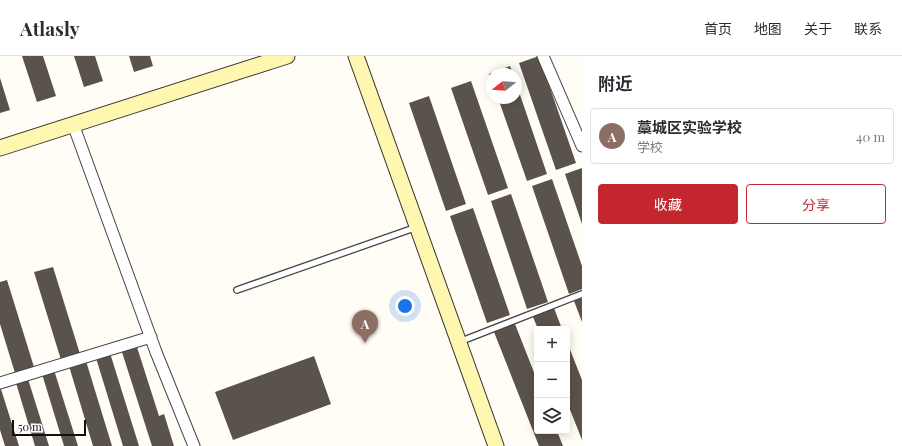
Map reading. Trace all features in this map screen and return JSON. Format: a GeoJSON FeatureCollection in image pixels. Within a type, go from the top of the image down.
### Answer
{"type":"FeatureCollection","features":[{"type":"Feature","properties":{"kind":"street"},"geometry":{"type":"LineString","coordinates":[[0,148],[287,56]]}},
{"type":"Feature","properties":{"kind":"street"},"geometry":{"type":"LineString","coordinates":[[356,56],[496,446]]}},
{"type":"Feature","properties":{"kind":"street"},"geometry":{"type":"LineString","coordinates":[[543,56],[582,146]]}},
{"type":"Feature","properties":{"kind":"street"},"geometry":{"type":"LineString","coordinates":[[73,124],[151,336],[194,446]]}},
{"type":"Feature","properties":{"kind":"street"},"geometry":{"type":"LineString","coordinates":[[0,383],[151,336]]}},
{"type":"Feature","properties":{"kind":"lane"},"geometry":{"type":"LineString","coordinates":[[237,290],[417,227]]}},
{"type":"Feature","properties":{"kind":"lane"},"geometry":{"type":"LineString","coordinates":[[458,342],[582,294]]}},
{"type":"Feature","properties":{"kind":"building"},"geometry":{"type":"Polygon","coordinates":[[[22,56],[43,56],[56,96],[37,102],[22,56]]]}},
{"type":"Feature","properties":{"kind":"building"},"geometry":{"type":"Polygon","coordinates":[[[74,56],[95,56],[103,81],[84,87],[74,56]]]}},
{"type":"Feature","properties":{"kind":"building"},"geometry":{"type":"Polygon","coordinates":[[[129,56],[150,56],[153,66],[134,72],[129,56]]]}},
{"type":"Feature","properties":{"kind":"building"},"geometry":{"type":"Polygon","coordinates":[[[539,56],[576,163],[556,170],[522,68],[519,63],[539,56]]]}},
{"type":"Feature","properties":{"kind":"building"},"geometry":{"type":"Polygon","coordinates":[[[0,78],[10,110],[0,113],[0,78]]]}},
{"type":"Feature","properties":{"kind":"building"},"geometry":{"type":"Polygon","coordinates":[[[471,81],[508,188],[488,195],[451,88],[471,81]]]}},
{"type":"Feature","properties":{"kind":"building"},"geometry":{"type":"Polygon","coordinates":[[[429,96],[466,204],[446,211],[409,103],[429,96]]]}},
{"type":"Feature","properties":{"kind":"building"},"geometry":{"type":"Polygon","coordinates":[[[522,101],[547,174],[527,181],[500,104],[522,104],[522,101]]]}},
{"type":"Feature","properties":{"kind":"building"},"geometry":{"type":"Polygon","coordinates":[[[582,168],[582,224],[565,174],[582,168]]]}},
{"type":"Feature","properties":{"kind":"building"},"geometry":{"type":"Polygon","coordinates":[[[552,179],[582,266],[582,289],[569,294],[532,186],[552,179]]]}},
{"type":"Feature","properties":{"kind":"building"},"geometry":{"type":"Polygon","coordinates":[[[511,194],[548,302],[527,309],[491,201],[511,194]]]}},
{"type":"Feature","properties":{"kind":"building"},"geometry":{"type":"Polygon","coordinates":[[[473,208],[510,315],[487,323],[450,216],[473,208]]]}},
{"type":"Feature","properties":{"kind":"building"},"geometry":{"type":"Polygon","coordinates":[[[53,267],[80,354],[61,360],[34,272],[53,267]]]}},
{"type":"Feature","properties":{"kind":"building"},"geometry":{"type":"Polygon","coordinates":[[[7,280],[34,367],[15,373],[0,324],[0,282],[7,280]]]}},
{"type":"Feature","properties":{"kind":"building"},"geometry":{"type":"Polygon","coordinates":[[[582,298],[582,322],[574,301],[582,298]]]}},
{"type":"Feature","properties":{"kind":"building"},"geometry":{"type":"Polygon","coordinates":[[[554,308],[561,326],[537,326],[533,317],[554,308]]]}},
{"type":"Feature","properties":{"kind":"building"},"geometry":{"type":"Polygon","coordinates":[[[515,324],[534,372],[534,433],[494,332],[515,324]]]}},
{"type":"Feature","properties":{"kind":"building"},"geometry":{"type":"Polygon","coordinates":[[[136,344],[159,416],[164,414],[174,446],[152,446],[121,349],[136,344]]]}},
{"type":"Feature","properties":{"kind":"building"},"geometry":{"type":"Polygon","coordinates":[[[570,350],[582,380],[582,440],[570,410],[570,350]]]}},
{"type":"Feature","properties":{"kind":"building"},"geometry":{"type":"Polygon","coordinates":[[[110,353],[139,446],[123,446],[96,358],[110,353]]]}},
{"type":"Feature","properties":{"kind":"building"},"geometry":{"type":"Polygon","coordinates":[[[314,356],[331,404],[233,440],[215,392],[314,356]]]}},
{"type":"Feature","properties":{"kind":"building"},"geometry":{"type":"Polygon","coordinates":[[[86,361],[112,446],[93,446],[69,366],[86,361]]]}},
{"type":"Feature","properties":{"kind":"building"},"geometry":{"type":"Polygon","coordinates":[[[54,370],[78,446],[64,446],[42,374],[54,370]]]}},
{"type":"Feature","properties":{"kind":"building"},"geometry":{"type":"Polygon","coordinates":[[[28,379],[49,446],[35,446],[16,383],[28,379]]]}},
{"type":"Feature","properties":{"kind":"building"},"geometry":{"type":"Polygon","coordinates":[[[0,386],[19,446],[5,446],[0,430],[0,386]]]}},
{"type":"Feature","properties":{"kind":"building"},"geometry":{"type":"Polygon","coordinates":[[[534,434],[558,434],[563,446],[539,446],[534,434]]]}},
{"type":"Feature","properties":{"kind":"place","name":"藁城区实验学校"},"geometry":{"type":"Point","coordinates":[365,343]}}]}
